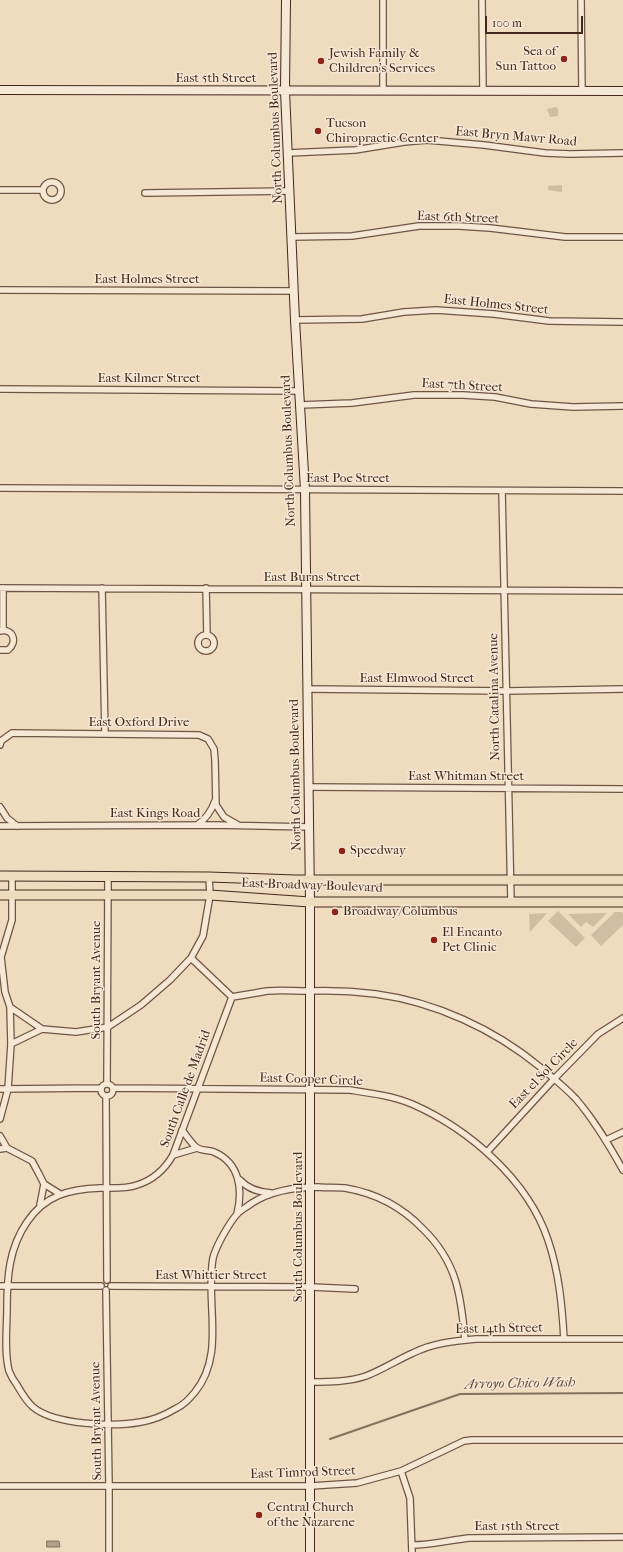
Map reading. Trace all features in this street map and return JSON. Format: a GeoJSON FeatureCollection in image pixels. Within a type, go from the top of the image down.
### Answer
{"type":"FeatureCollection","features":[{"type":"Feature","properties":{"kind":"main road","name":"East Broadway Boulevard"},"geometry":{"type":"LineString","coordinates":[[0,876],[209,877],[310,880],[623,880]]}},
{"type":"Feature","properties":{"kind":"main road","name":"East Broadway Boulevard"},"geometry":{"type":"LineString","coordinates":[[0,895],[210,896],[310,902],[623,902]]}},
{"type":"Feature","properties":{"kind":"street","name":"North Columbus Boulevard"},"geometry":{"type":"LineString","coordinates":[[286,0],[285,91],[304,490],[310,902]]}},
{"type":"Feature","properties":{"kind":"street"},"geometry":{"type":"LineString","coordinates":[[383,0],[383,91]]}},
{"type":"Feature","properties":{"kind":"street"},"geometry":{"type":"LineString","coordinates":[[482,0],[483,91]]}},
{"type":"Feature","properties":{"kind":"street"},"geometry":{"type":"LineString","coordinates":[[581,0],[582,91]]}},
{"type":"Feature","properties":{"kind":"street","name":"East 5th Street"},"geometry":{"type":"LineString","coordinates":[[0,90],[623,91]]}},
{"type":"Feature","properties":{"kind":"street","name":"East Bryn Mawr Road"},"geometry":{"type":"LineString","coordinates":[[288,153],[355,150],[427,140],[484,144],[545,153],[623,154]]}},
{"type":"Feature","properties":{"kind":"street"},"geometry":{"type":"LineString","coordinates":[[0,190],[43,190]]}},
{"type":"Feature","properties":{"kind":"street"},"geometry":{"type":"LineString","coordinates":[[145,192],[290,191]]}},
{"type":"Feature","properties":{"kind":"street","name":"East 6th Street"},"geometry":{"type":"LineString","coordinates":[[292,237],[352,236],[419,226],[490,228],[565,237],[623,237]]}},
{"type":"Feature","properties":{"kind":"street","name":"East Holmes Street"},"geometry":{"type":"LineString","coordinates":[[0,290],[294,291]]}},
{"type":"Feature","properties":{"kind":"street","name":"East Holmes Street"},"geometry":{"type":"LineString","coordinates":[[295,320],[362,319],[404,312],[436,310],[494,314],[549,321],[623,322]]}},
{"type":"Feature","properties":{"kind":"street","name":"East Kilmer Street"},"geometry":{"type":"LineString","coordinates":[[0,390],[299,391]]}},
{"type":"Feature","properties":{"kind":"street","name":"East 7th Street"},"geometry":{"type":"LineString","coordinates":[[300,405],[352,403],[421,395],[463,395],[495,397],[531,404],[573,407],[623,406]]}},
{"type":"Feature","properties":{"kind":"street","name":"East Poe Street"},"geometry":{"type":"LineString","coordinates":[[0,488],[623,491]]}},
{"type":"Feature","properties":{"kind":"street","name":"North Catalina Avenue"},"geometry":{"type":"LineString","coordinates":[[502,491],[511,902]]}},
{"type":"Feature","properties":{"kind":"street"},"geometry":{"type":"LineString","coordinates":[[0,650],[8,650],[13,645],[14,641],[12,634],[6,630],[1,630],[1,588]]}},
{"type":"Feature","properties":{"kind":"street","name":"East Burns Street"},"geometry":{"type":"LineString","coordinates":[[1,588],[623,591]]}},
{"type":"Feature","properties":{"kind":"street"},"geometry":{"type":"LineString","coordinates":[[102,588],[105,734]]}},
{"type":"Feature","properties":{"kind":"street"},"geometry":{"type":"LineString","coordinates":[[206,588],[207,635]]}},
{"type":"Feature","properties":{"kind":"street","name":"East Elmwood Street"},"geometry":{"type":"LineString","coordinates":[[308,689],[506,691],[623,689]]}},
{"type":"Feature","properties":{"kind":"street","name":"East Oxford Drive"},"geometry":{"type":"LineString","coordinates":[[0,745],[1,742],[12,733],[199,735],[208,739],[214,749],[216,760],[215,800]]}},
{"type":"Feature","properties":{"kind":"street","name":"East Whitman Street"},"geometry":{"type":"LineString","coordinates":[[309,787],[623,789]]}},
{"type":"Feature","properties":{"kind":"street"},"geometry":{"type":"LineString","coordinates":[[196,825],[205,820],[212,809],[215,800]]}},
{"type":"Feature","properties":{"kind":"street"},"geometry":{"type":"LineString","coordinates":[[215,800],[216,805],[224,816],[238,825]]}},
{"type":"Feature","properties":{"kind":"street"},"geometry":{"type":"LineString","coordinates":[[0,807],[7,818],[17,826]]}},
{"type":"Feature","properties":{"kind":"street","name":"East Kings Road"},"geometry":{"type":"LineString","coordinates":[[0,826],[238,825],[309,827]]}},
{"type":"Feature","properties":{"kind":"street"},"geometry":{"type":"LineString","coordinates":[[0,1119],[8,1089],[11,1044],[10,1007],[6,992],[1,957],[12,920],[12,876]]}},
{"type":"Feature","properties":{"kind":"street","name":"South Bryant Avenue"},"geometry":{"type":"LineString","coordinates":[[107,1084],[108,876]]}},
{"type":"Feature","properties":{"kind":"street"},"geometry":{"type":"LineString","coordinates":[[10,1007],[42,1029],[76,1032],[108,1027],[141,1005],[170,980],[191,958],[203,936],[210,896],[209,877]]}},
{"type":"Feature","properties":{"kind":"street","name":"South Columbus Boulevard"},"geometry":{"type":"LineString","coordinates":[[310,902],[310,1552]]}},
{"type":"Feature","properties":{"kind":"street"},"geometry":{"type":"LineString","coordinates":[[191,958],[232,997],[268,991],[311,990],[376,994],[412,1001],[466,1021],[491,1033],[520,1051],[576,1099],[606,1140],[623,1170]]}},
{"type":"Feature","properties":{"kind":"street","name":"South Calle de Madrid"},"geometry":{"type":"LineString","coordinates":[[232,997],[173,1155],[162,1171],[138,1185],[123,1188],[84,1189],[60,1194],[40,1205],[28,1220],[18,1237],[12,1255],[7,1286],[7,1349],[10,1372],[19,1390],[33,1408],[67,1420],[107,1425],[144,1422],[167,1414],[184,1404],[199,1387],[207,1372],[212,1351],[213,1333],[211,1287],[214,1254],[236,1215]]}},
{"type":"Feature","properties":{"kind":"street","name":"East el Sol Circle"},"geometry":{"type":"LineString","coordinates":[[487,1152],[554,1079],[598,1034],[623,1018]]}},
{"type":"Feature","properties":{"kind":"street"},"geometry":{"type":"LineString","coordinates":[[11,1044],[42,1029]]}},
{"type":"Feature","properties":{"kind":"street"},"geometry":{"type":"LineString","coordinates":[[0,1089],[101,1088],[107,1084],[113,1088],[112,1094],[106,1096]]}},
{"type":"Feature","properties":{"kind":"street"},"geometry":{"type":"LineString","coordinates":[[0,1286],[101,1286],[103,1289],[109,1288],[110,1282],[107,1280],[106,1096],[102,1093],[101,1088]]}},
{"type":"Feature","properties":{"kind":"street","name":"East Cooper Circle"},"geometry":{"type":"LineString","coordinates":[[113,1088],[350,1090],[385,1096],[411,1104],[461,1131],[487,1152],[514,1179],[534,1209],[548,1239],[557,1271],[562,1299],[564,1339]]}},
{"type":"Feature","properties":{"kind":"street"},"geometry":{"type":"LineString","coordinates":[[182,1130],[197,1148]]}},
{"type":"Feature","properties":{"kind":"street"},"geometry":{"type":"LineString","coordinates":[[606,1140],[623,1132]]}},
{"type":"Feature","properties":{"kind":"street"},"geometry":{"type":"LineString","coordinates":[[0,1136],[7,1148],[32,1161],[44,1184],[60,1194]]}},
{"type":"Feature","properties":{"kind":"street"},"geometry":{"type":"LineString","coordinates":[[0,1149],[7,1148]]}},
{"type":"Feature","properties":{"kind":"street"},"geometry":{"type":"LineString","coordinates":[[173,1155],[197,1148],[214,1152],[224,1158],[237,1174],[239,1180],[240,1197],[236,1215]]}},
{"type":"Feature","properties":{"kind":"street"},"geometry":{"type":"LineString","coordinates":[[239,1180],[244,1185],[254,1190],[263,1193],[276,1193]]}},
{"type":"Feature","properties":{"kind":"street"},"geometry":{"type":"LineString","coordinates":[[40,1205],[44,1184]]}},
{"type":"Feature","properties":{"kind":"street"},"geometry":{"type":"LineString","coordinates":[[236,1215],[241,1210],[262,1197],[311,1187],[344,1188],[372,1195],[398,1207],[422,1227],[440,1246],[454,1273],[462,1302],[466,1340]]}},
{"type":"Feature","properties":{"kind":"street"},"geometry":{"type":"LineString","coordinates":[[101,1286],[103,1282],[107,1280]]}},
{"type":"Feature","properties":{"kind":"street","name":"East Whittier Street"},"geometry":{"type":"LineString","coordinates":[[109,1288],[311,1287],[355,1289]]}},
{"type":"Feature","properties":{"kind":"street","name":"South Bryant Avenue"},"geometry":{"type":"LineString","coordinates":[[109,1288],[107,1425],[109,1552]]}},
{"type":"Feature","properties":{"kind":"street","name":"East 14th Street"},"geometry":{"type":"LineString","coordinates":[[311,1382],[339,1381],[357,1378],[367,1375],[427,1347],[452,1341],[623,1339]]}},
{"type":"Feature","properties":{"kind":"street","name":"East Timrod Street"},"geometry":{"type":"LineString","coordinates":[[0,1486],[310,1486],[357,1483],[401,1471],[456,1444],[472,1440],[623,1440]]}},
{"type":"Feature","properties":{"kind":"street"},"geometry":{"type":"LineString","coordinates":[[401,1471],[410,1498],[412,1552]]}},
{"type":"Feature","properties":{"kind":"street","name":"East 15th Street"},"geometry":{"type":"LineString","coordinates":[[412,1545],[430,1545],[450,1540],[469,1538],[623,1537]]}},
{"type":"Feature","properties":{"kind":"shaded area"},"geometry":{"type":"Polygon","coordinates":[[[556,107],[558,109],[558,116],[550,117],[547,109],[556,107]]]}},
{"type":"Feature","properties":{"kind":"shaded area"},"geometry":{"type":"Polygon","coordinates":[[[562,185],[562,192],[548,190],[548,186],[562,185]]]}},
{"type":"Feature","properties":{"kind":"shaded area"},"geometry":{"type":"Polygon","coordinates":[[[558,911],[585,938],[576,947],[548,921],[558,911]]]}},
{"type":"Feature","properties":{"kind":"shaded area"},"geometry":{"type":"Polygon","coordinates":[[[615,912],[623,913],[623,925],[601,946],[591,935],[615,912]]]}},
{"type":"Feature","properties":{"kind":"shaded area"},"geometry":{"type":"Polygon","coordinates":[[[547,913],[530,932],[529,914],[547,913]]]}},
{"type":"Feature","properties":{"kind":"shaded area"},"geometry":{"type":"Polygon","coordinates":[[[607,913],[593,927],[586,922],[581,927],[568,914],[607,913]]]}},
{"type":"Feature","properties":{"kind":"shaded area"},"geometry":{"type":"Polygon","coordinates":[[[47,1541],[59,1541],[60,1547],[47,1547],[47,1541]]]}},
{"type":"Feature","properties":{"kind":"waterway","name":"Arroyo Chico Wash"},"geometry":{"type":"LineString","coordinates":[[330,1439],[460,1394],[623,1393]]}},
{"type":"Feature","properties":{"kind":"place","name":"Sea of Sun Tattoo"},"geometry":{"type":"Point","coordinates":[564,59]}},
{"type":"Feature","properties":{"kind":"place","name":"Jewish Family & Children's Services"},"geometry":{"type":"Point","coordinates":[321,61]}},
{"type":"Feature","properties":{"kind":"place","name":"Tucson Chiropractic Center"},"geometry":{"type":"Point","coordinates":[318,131]}},
{"type":"Feature","properties":{"kind":"place","name":"Speedway"},"geometry":{"type":"Point","coordinates":[342,851]}},
{"type":"Feature","properties":{"kind":"place","name":"Broadway/Columbus"},"geometry":{"type":"Point","coordinates":[335,912]}},
{"type":"Feature","properties":{"kind":"place","name":"El Encanto Pet Clinic"},"geometry":{"type":"Point","coordinates":[434,940]}},
{"type":"Feature","properties":{"kind":"place","name":"Central Church of the Nazarene"},"geometry":{"type":"Point","coordinates":[259,1515]}}]}
